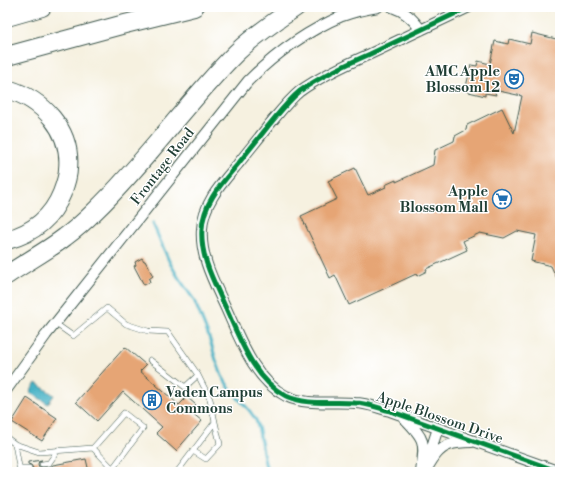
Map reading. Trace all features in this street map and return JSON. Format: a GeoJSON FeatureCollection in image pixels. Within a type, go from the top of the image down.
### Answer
{"type":"FeatureCollection","features":[{"type":"Feature","properties":{"kind":"highway"},"geometry":{"type":"LineString","coordinates":[[7,17],[42,7]]}},
{"type":"Feature","properties":{"kind":"highway"},"geometry":{"type":"LineString","coordinates":[[7,56],[194,7]]}},
{"type":"Feature","properties":{"kind":"highway"},"geometry":{"type":"LineString","coordinates":[[12,271],[66,237],[95,211],[128,176],[207,84],[237,52],[271,24],[296,7]]}},
{"type":"Feature","properties":{"kind":"highway"},"geometry":{"type":"LineString","coordinates":[[7,89],[24,95],[35,102],[53,120],[65,140],[69,167],[65,185],[53,211],[32,230],[20,237],[7,240]]}},
{"type":"Feature","properties":{"kind":"street","name":"Frontage Road"},"geometry":{"type":"LineString","coordinates":[[7,389],[56,324],[232,100],[260,68],[282,51],[314,30],[341,17],[362,10],[378,7]]}},
{"type":"Feature","properties":{"kind":"street"},"geometry":{"type":"LineString","coordinates":[[392,7],[406,13],[416,22],[421,30]]}},
{"type":"Feature","properties":{"kind":"street","name":"Apple Blossom Drive"},"geometry":{"type":"LineString","coordinates":[[469,7],[325,76],[294,96],[217,190],[206,209],[202,227],[202,249],[209,270],[243,344],[257,369],[271,386],[287,396],[304,402],[357,403],[372,406],[560,472]]}},
{"type":"Feature","properties":{"kind":"street"},"geometry":{"type":"LineString","coordinates":[[401,415],[417,432],[423,442],[423,472]]}},
{"type":"Feature","properties":{"kind":"street","name":"Apple Blossom Drive"},"geometry":{"type":"LineString","coordinates":[[423,472],[438,428]]}},
{"type":"Feature","properties":{"kind":"street"},"geometry":{"type":"LineString","coordinates":[[423,472],[443,448],[448,445],[474,441]]}},
{"type":"Feature","properties":{"kind":"lane"},"geometry":{"type":"LineString","coordinates":[[56,324],[73,336],[107,308],[126,324],[148,331],[168,332],[198,375],[210,399],[220,444],[206,459],[193,451]]}},
{"type":"Feature","properties":{"kind":"lane"},"geometry":{"type":"LineString","coordinates":[[150,360],[186,387],[198,375]]}},
{"type":"Feature","properties":{"kind":"lane"},"geometry":{"type":"LineString","coordinates":[[7,438],[15,444],[39,452],[93,448],[124,413],[143,428],[114,470],[93,448]]}},
{"type":"Feature","properties":{"kind":"lane"},"geometry":{"type":"LineString","coordinates":[[177,472],[215,422]]}},
{"type":"Feature","properties":{"kind":"lane"},"geometry":{"type":"LineString","coordinates":[[15,444],[20,470],[29,468]]}},
{"type":"Feature","properties":{"kind":"lane"},"geometry":{"type":"LineString","coordinates":[[42,464],[49,463],[58,450]]}},
{"type":"Feature","properties":{"kind":"water"},"geometry":{"type":"Polygon","coordinates":[[[36,383],[54,395],[48,404],[30,392],[36,383]]]}},
{"type":"Feature","properties":{"kind":"building"},"geometry":{"type":"Polygon","coordinates":[[[532,33],[560,40],[560,285],[551,266],[531,261],[536,235],[517,231],[504,238],[480,233],[463,241],[467,250],[426,269],[427,271],[417,276],[416,274],[349,305],[335,275],[330,278],[301,216],[337,199],[328,181],[355,168],[368,195],[386,187],[385,185],[396,180],[396,182],[433,165],[435,150],[454,141],[455,136],[466,130],[467,125],[502,108],[514,133],[522,96],[494,90],[496,95],[485,93],[485,96],[465,91],[471,65],[477,66],[478,61],[490,64],[495,41],[508,44],[509,39],[530,44],[532,33]]]}},
{"type":"Feature","properties":{"kind":"building"},"geometry":{"type":"Polygon","coordinates":[[[142,258],[153,276],[149,279],[150,282],[144,285],[134,266],[136,265],[135,262],[142,258]]]}},
{"type":"Feature","properties":{"kind":"building","name":"Vaden Campus Commons"},"geometry":{"type":"Polygon","coordinates":[[[125,347],[146,365],[140,371],[179,405],[187,397],[196,405],[191,412],[202,421],[176,451],[156,433],[162,427],[123,392],[97,421],[76,402],[125,347]]]}},
{"type":"Feature","properties":{"kind":"building"},"geometry":{"type":"Polygon","coordinates":[[[27,398],[57,418],[42,441],[12,422],[27,398]]]}},
{"type":"Feature","properties":{"kind":"building"},"geometry":{"type":"Polygon","coordinates":[[[86,459],[89,472],[29,472],[33,468],[28,464],[28,462],[42,460],[39,461],[38,464],[39,467],[43,468],[86,459]]]}},
{"type":"Feature","properties":{"kind":"waterway"},"geometry":{"type":"LineString","coordinates":[[153,224],[169,261],[194,300],[209,337],[222,376],[230,389],[256,420],[268,472]]}},
{"type":"Feature","properties":{"kind":"cycle path"},"geometry":{"type":"LineString","coordinates":[[469,7],[334,71],[300,91],[284,107],[214,194],[203,220],[203,249],[208,268],[248,356],[264,379],[286,396],[302,401],[359,403],[372,406],[390,411],[560,472]]}},
{"type":"Feature","properties":{"kind":"place","name":"AMC Apple Blossom 12"},"geometry":{"type":"Point","coordinates":[514,79]}},
{"type":"Feature","properties":{"kind":"place","name":"Apple Blossom Mall"},"geometry":{"type":"Point","coordinates":[502,199]}},
{"type":"Feature","properties":{"kind":"place","name":"Vaden Campus Commons"},"geometry":{"type":"Point","coordinates":[152,400]}}]}
